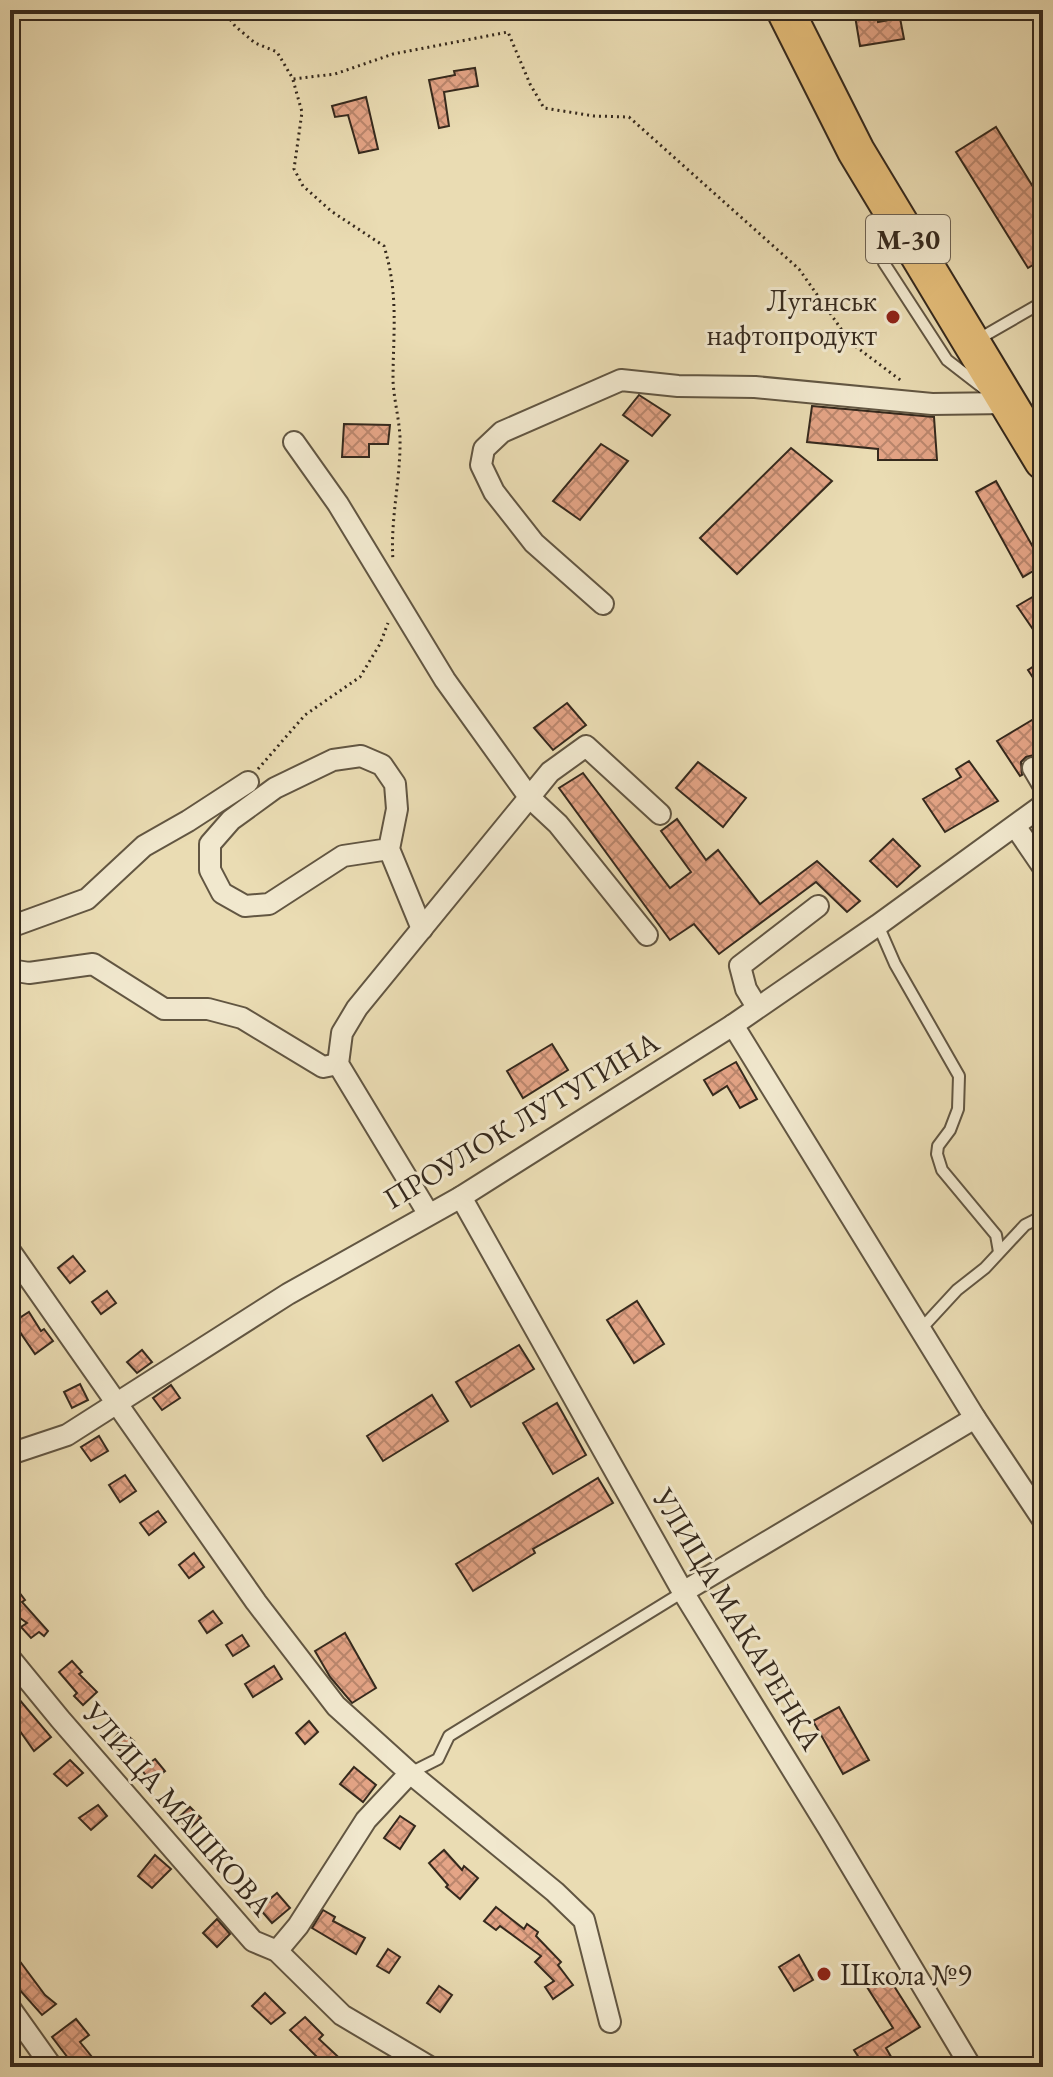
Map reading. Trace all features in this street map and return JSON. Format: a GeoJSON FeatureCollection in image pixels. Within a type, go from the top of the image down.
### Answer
{"type":"FeatureCollection","features":[{"type":"Feature","properties":{"kind":"highway","name":"М-30"},"geometry":{"type":"LineString","coordinates":[[785,10],[849,139],[1043,461]]}},
{"type":"Feature","properties":{"kind":"street"},"geometry":{"type":"LineString","coordinates":[[603,604],[534,543],[494,492],[481,465],[484,449],[502,432],[621,380],[678,386],[755,387],[932,404],[1008,403]]}},
{"type":"Feature","properties":{"kind":"street"},"geometry":{"type":"LineString","coordinates":[[294,442],[338,504],[445,680],[529,797],[558,824],[647,935]]}},
{"type":"Feature","properties":{"kind":"street"},"geometry":{"type":"LineString","coordinates":[[428,1213],[338,1064],[342,1033],[357,1008],[550,772],[586,746],[660,814]]}},
{"type":"Feature","properties":{"kind":"street"},"geometry":{"type":"LineString","coordinates":[[389,849],[343,856],[269,904],[245,906],[222,893],[210,870],[210,844],[231,820],[275,788],[333,760],[361,756],[382,765],[395,784],[397,809],[389,849],[422,929]]}},
{"type":"Feature","properties":{"kind":"street"},"geometry":{"type":"LineString","coordinates":[[10,927],[87,899],[144,846],[248,782]]}},
{"type":"Feature","properties":{"kind":"street","name":"ПРОУЛОК ЛУТУГИНА"},"geometry":{"type":"LineString","coordinates":[[10,1454],[67,1435],[288,1294],[461,1197],[733,1025],[1043,805]]}},
{"type":"Feature","properties":{"kind":"street"},"geometry":{"type":"LineString","coordinates":[[1015,826],[1043,867]]}},
{"type":"Feature","properties":{"kind":"street"},"geometry":{"type":"LineString","coordinates":[[757,1007],[746,989],[740,966],[818,906]]}},
{"type":"Feature","properties":{"kind":"street"},"geometry":{"type":"LineString","coordinates":[[10,970],[29,973],[93,964],[164,1009],[208,1009],[242,1018],[323,1067],[338,1064]]}},
{"type":"Feature","properties":{"kind":"street"},"geometry":{"type":"LineString","coordinates":[[733,1025],[975,1418],[1043,1520]]}},
{"type":"Feature","properties":{"kind":"street","name":"УЛИЦА МАКАРЕНКА"},"geometry":{"type":"LineString","coordinates":[[461,1197],[683,1592],[971,2067]]}},
{"type":"Feature","properties":{"kind":"street"},"geometry":{"type":"LineString","coordinates":[[10,1251],[256,1602],[336,1706],[584,1920],[610,2022]]}},
{"type":"Feature","properties":{"kind":"street"},"geometry":{"type":"LineString","coordinates":[[683,1592],[975,1418]]}},
{"type":"Feature","properties":{"kind":"street","name":"УЛИЦА МАШКОВА"},"geometry":{"type":"LineString","coordinates":[[10,1658],[253,1941],[277,1951],[342,2015],[430,2067]]}},
{"type":"Feature","properties":{"kind":"street"},"geometry":{"type":"LineString","coordinates":[[277,1951],[298,1926],[366,1820],[410,1773]]}},
{"type":"Feature","properties":{"kind":"street"},"geometry":{"type":"LineString","coordinates":[[10,2008],[52,2067]]}},
{"type":"Feature","properties":{"kind":"lane"},"geometry":{"type":"LineString","coordinates":[[893,215],[880,234],[884,263],[947,360],[974,383],[1008,403]]}},
{"type":"Feature","properties":{"kind":"lane"},"geometry":{"type":"LineString","coordinates":[[972,343],[1043,302]]}},
{"type":"Feature","properties":{"kind":"lane"},"geometry":{"type":"LineString","coordinates":[[878,925],[895,964],[959,1076],[958,1109],[950,1130],[938,1146],[942,1170],[996,1235],[999,1252]]}},
{"type":"Feature","properties":{"kind":"lane"},"geometry":{"type":"LineString","coordinates":[[921,1329],[1025,1225],[1043,1216]]}},
{"type":"Feature","properties":{"kind":"lane"},"geometry":{"type":"LineString","coordinates":[[410,1773],[438,1759],[449,1736],[683,1592]]}},
{"type":"Feature","properties":{"kind":"path"},"geometry":{"type":"LineString","coordinates":[[223,10],[235,26],[255,43],[277,52],[293,79],[302,112],[294,169],[303,186],[331,211],[384,246],[393,275],[393,384],[400,437],[392,543],[397,601],[380,644],[360,677],[305,715],[270,751],[248,782]]}},
{"type":"Feature","properties":{"kind":"path"},"geometry":{"type":"LineString","coordinates":[[293,79],[335,74],[393,54],[508,32],[544,108],[594,116],[629,117],[799,269],[851,343],[932,404]]}},
{"type":"Feature","properties":{"kind":"building"},"geometry":{"type":"Polygon","coordinates":[[[854,10],[876,10],[878,22],[900,18],[904,39],[860,46],[854,10]]]}},
{"type":"Feature","properties":{"kind":"building"},"geometry":{"type":"Polygon","coordinates":[[[475,68],[478,86],[444,92],[449,126],[439,128],[429,80],[475,68]]]}},
{"type":"Feature","properties":{"kind":"building"},"geometry":{"type":"Polygon","coordinates":[[[366,97],[378,149],[359,153],[348,115],[335,117],[332,106],[366,97]]]}},
{"type":"Feature","properties":{"kind":"building"},"geometry":{"type":"Polygon","coordinates":[[[996,127],[1043,203],[1043,259],[1028,268],[956,152],[996,127]]]}},
{"type":"Feature","properties":{"kind":"building"},"geometry":{"type":"Polygon","coordinates":[[[639,395],[670,415],[652,436],[623,415],[639,395]]]}},
{"type":"Feature","properties":{"kind":"building"},"geometry":{"type":"Polygon","coordinates":[[[812,406],[934,417],[937,460],[878,460],[878,449],[807,442],[812,406]]]}},
{"type":"Feature","properties":{"kind":"building"},"geometry":{"type":"Polygon","coordinates":[[[344,424],[390,425],[388,444],[369,444],[369,457],[342,457],[344,424]]]}},
{"type":"Feature","properties":{"kind":"building"},"geometry":{"type":"Polygon","coordinates":[[[601,444],[628,461],[580,520],[553,501],[601,444]]]}},
{"type":"Feature","properties":{"kind":"building"},"geometry":{"type":"Polygon","coordinates":[[[791,448],[832,481],[737,574],[700,538],[791,448]]]}},
{"type":"Feature","properties":{"kind":"building"},"geometry":{"type":"Polygon","coordinates":[[[996,481],[1043,565],[1023,577],[976,492],[996,481]]]}},
{"type":"Feature","properties":{"kind":"building"},"geometry":{"type":"Polygon","coordinates":[[[1043,591],[1043,644],[1017,606],[1043,591]]]}},
{"type":"Feature","properties":{"kind":"building"},"geometry":{"type":"Polygon","coordinates":[[[1043,660],[1043,693],[1028,670],[1043,660]]]}},
{"type":"Feature","properties":{"kind":"building"},"geometry":{"type":"Polygon","coordinates":[[[567,703],[586,725],[553,750],[534,728],[567,703]]]}},
{"type":"Feature","properties":{"kind":"building"},"geometry":{"type":"Polygon","coordinates":[[[1032,720],[1043,736],[1043,760],[1034,755],[1026,757],[1021,762],[1020,776],[997,741],[1032,720]]]}},
{"type":"Feature","properties":{"kind":"building"},"geometry":{"type":"Polygon","coordinates":[[[969,761],[998,801],[945,832],[923,799],[961,777],[956,769],[969,761]]]}},
{"type":"Feature","properties":{"kind":"building"},"geometry":{"type":"Polygon","coordinates":[[[698,762],[746,798],[723,827],[676,788],[698,762]]]}},
{"type":"Feature","properties":{"kind":"building"},"geometry":{"type":"Polygon","coordinates":[[[583,773],[670,888],[691,872],[661,831],[677,819],[706,860],[718,850],[760,904],[817,861],[860,901],[847,912],[816,882],[719,954],[694,924],[670,940],[559,788],[583,773]]]}},
{"type":"Feature","properties":{"kind":"building"},"geometry":{"type":"Polygon","coordinates":[[[893,839],[920,866],[897,887],[870,861],[893,839]]]}},
{"type":"Feature","properties":{"kind":"building"},"geometry":{"type":"Polygon","coordinates":[[[552,1044],[568,1070],[523,1098],[507,1071],[552,1044]]]}},
{"type":"Feature","properties":{"kind":"building"},"geometry":{"type":"Polygon","coordinates":[[[736,1062],[757,1099],[740,1108],[727,1086],[713,1095],[704,1080],[736,1062]]]}},
{"type":"Feature","properties":{"kind":"building"},"geometry":{"type":"Polygon","coordinates":[[[73,1256],[85,1271],[70,1283],[58,1268],[73,1256]]]}},
{"type":"Feature","properties":{"kind":"building"},"geometry":{"type":"Polygon","coordinates":[[[107,1291],[116,1303],[101,1314],[92,1302],[107,1291]]]}},
{"type":"Feature","properties":{"kind":"building"},"geometry":{"type":"Polygon","coordinates":[[[637,1301],[664,1344],[634,1363],[607,1320],[637,1301]]]}},
{"type":"Feature","properties":{"kind":"building"},"geometry":{"type":"Polygon","coordinates":[[[29,1312],[41,1331],[44,1329],[53,1341],[35,1354],[13,1322],[29,1312]]]}},
{"type":"Feature","properties":{"kind":"building"},"geometry":{"type":"Polygon","coordinates":[[[519,1345],[534,1369],[471,1407],[456,1382],[519,1345]]]}},
{"type":"Feature","properties":{"kind":"building"},"geometry":{"type":"Polygon","coordinates":[[[142,1350],[152,1362],[137,1373],[127,1362],[142,1350]]]}},
{"type":"Feature","properties":{"kind":"building"},"geometry":{"type":"Polygon","coordinates":[[[80,1384],[88,1400],[72,1408],[64,1392],[80,1384]]]}},
{"type":"Feature","properties":{"kind":"building"},"geometry":{"type":"Polygon","coordinates":[[[171,1385],[180,1398],[162,1410],[153,1398],[171,1385]]]}},
{"type":"Feature","properties":{"kind":"building"},"geometry":{"type":"Polygon","coordinates":[[[432,1395],[448,1421],[383,1461],[367,1436],[432,1395]]]}},
{"type":"Feature","properties":{"kind":"building"},"geometry":{"type":"Polygon","coordinates":[[[557,1403],[586,1455],[553,1474],[523,1423],[557,1403]]]}},
{"type":"Feature","properties":{"kind":"building"},"geometry":{"type":"Polygon","coordinates":[[[99,1436],[108,1451],[91,1461],[81,1447],[99,1436]]]}},
{"type":"Feature","properties":{"kind":"building"},"geometry":{"type":"Polygon","coordinates":[[[125,1475],[136,1491],[120,1502],[109,1485],[125,1475]]]}},
{"type":"Feature","properties":{"kind":"building"},"geometry":{"type":"Polygon","coordinates":[[[598,1478],[613,1503],[533,1549],[535,1553],[473,1591],[456,1564],[598,1478]]]}},
{"type":"Feature","properties":{"kind":"building"},"geometry":{"type":"Polygon","coordinates":[[[158,1511],[166,1522],[149,1535],[140,1523],[158,1511]]]}},
{"type":"Feature","properties":{"kind":"building"},"geometry":{"type":"Polygon","coordinates":[[[194,1553],[204,1567],[189,1578],[179,1565],[194,1553]]]}},
{"type":"Feature","properties":{"kind":"building"},"geometry":{"type":"Polygon","coordinates":[[[10,1580],[25,1600],[22,1602],[48,1631],[44,1636],[39,1632],[31,1638],[21,1627],[27,1623],[10,1611],[10,1580]]]}},
{"type":"Feature","properties":{"kind":"building"},"geometry":{"type":"Polygon","coordinates":[[[213,1611],[222,1623],[207,1633],[199,1621],[213,1611]]]}},
{"type":"Feature","properties":{"kind":"building"},"geometry":{"type":"Polygon","coordinates":[[[345,1633],[376,1688],[352,1703],[330,1677],[315,1651],[345,1633]]]}},
{"type":"Feature","properties":{"kind":"building"},"geometry":{"type":"Polygon","coordinates":[[[242,1635],[249,1646],[233,1656],[226,1645],[242,1635]]]}},
{"type":"Feature","properties":{"kind":"building"},"geometry":{"type":"Polygon","coordinates":[[[72,1661],[82,1672],[79,1674],[97,1692],[83,1705],[59,1672],[72,1661]]]}},
{"type":"Feature","properties":{"kind":"building"},"geometry":{"type":"Polygon","coordinates":[[[274,1666],[282,1679],[253,1697],[245,1684],[274,1666]]]}},
{"type":"Feature","properties":{"kind":"building"},"geometry":{"type":"Polygon","coordinates":[[[18,1698],[51,1737],[34,1751],[10,1717],[10,1704],[18,1698]]]}},
{"type":"Feature","properties":{"kind":"building"},"geometry":{"type":"Polygon","coordinates":[[[839,1707],[869,1760],[843,1774],[813,1721],[839,1707]]]}},
{"type":"Feature","properties":{"kind":"building"},"geometry":{"type":"Polygon","coordinates":[[[309,1721],[318,1732],[305,1744],[296,1733],[309,1721]]]}},
{"type":"Feature","properties":{"kind":"building"},"geometry":{"type":"Polygon","coordinates":[[[121,1730],[134,1741],[123,1753],[111,1742],[121,1730]]]}},
{"type":"Feature","properties":{"kind":"building"},"geometry":{"type":"Polygon","coordinates":[[[155,1759],[165,1771],[151,1782],[141,1769],[155,1759]]]}},
{"type":"Feature","properties":{"kind":"building"},"geometry":{"type":"Polygon","coordinates":[[[70,1760],[83,1773],[67,1786],[54,1774],[70,1760]]]}},
{"type":"Feature","properties":{"kind":"building"},"geometry":{"type":"Polygon","coordinates":[[[354,1767],[376,1785],[363,1802],[340,1784],[354,1767]]]}},
{"type":"Feature","properties":{"kind":"building"},"geometry":{"type":"Polygon","coordinates":[[[98,1805],[107,1816],[91,1830],[79,1818],[98,1805]]]}},
{"type":"Feature","properties":{"kind":"building"},"geometry":{"type":"Polygon","coordinates":[[[190,1807],[201,1818],[189,1829],[178,1818],[190,1807]]]}},
{"type":"Feature","properties":{"kind":"building"},"geometry":{"type":"Polygon","coordinates":[[[400,1816],[415,1826],[400,1849],[384,1838],[400,1816]]]}},
{"type":"Feature","properties":{"kind":"building"},"geometry":{"type":"Polygon","coordinates":[[[444,1850],[462,1870],[464,1866],[478,1878],[460,1899],[446,1887],[448,1885],[429,1863],[444,1850]]]}},
{"type":"Feature","properties":{"kind":"building"},"geometry":{"type":"Polygon","coordinates":[[[155,1855],[171,1869],[152,1888],[138,1876],[155,1855]]]}},
{"type":"Feature","properties":{"kind":"building"},"geometry":{"type":"Polygon","coordinates":[[[277,1893],[290,1908],[272,1923],[259,1908],[277,1893]]]}},
{"type":"Feature","properties":{"kind":"building"},"geometry":{"type":"Polygon","coordinates":[[[496,1907],[524,1929],[527,1924],[538,1932],[536,1936],[561,1962],[558,1965],[573,1985],[553,1999],[545,1987],[554,1981],[535,1962],[541,1956],[500,1926],[496,1930],[484,1921],[496,1907]]]}},
{"type":"Feature","properties":{"kind":"building"},"geometry":{"type":"Polygon","coordinates":[[[323,1910],[335,1917],[333,1921],[365,1938],[356,1954],[312,1928],[323,1910]]]}},
{"type":"Feature","properties":{"kind":"building"},"geometry":{"type":"Polygon","coordinates":[[[217,1919],[230,1934],[217,1947],[203,1933],[217,1919]]]}},
{"type":"Feature","properties":{"kind":"building"},"geometry":{"type":"Polygon","coordinates":[[[10,1948],[45,1995],[56,2004],[42,2015],[10,1979],[10,1948]]]}},
{"type":"Feature","properties":{"kind":"building"},"geometry":{"type":"Polygon","coordinates":[[[388,1949],[400,1957],[389,1973],[377,1966],[388,1949]]]}},
{"type":"Feature","properties":{"kind":"building"},"geometry":{"type":"Polygon","coordinates":[[[799,1955],[813,1980],[794,1991],[779,1967],[799,1955]]]}},
{"type":"Feature","properties":{"kind":"building"},"geometry":{"type":"Polygon","coordinates":[[[887,1975],[920,2027],[886,2048],[897,2067],[865,2067],[854,2050],[893,2028],[867,1987],[887,1975]]]}},
{"type":"Feature","properties":{"kind":"building"},"geometry":{"type":"Polygon","coordinates":[[[439,1986],[452,1995],[440,2012],[427,2003],[439,1986]]]}},
{"type":"Feature","properties":{"kind":"building"},"geometry":{"type":"Polygon","coordinates":[[[265,1993],[285,2013],[271,2024],[252,2006],[265,1993]]]}},
{"type":"Feature","properties":{"kind":"building"},"geometry":{"type":"Polygon","coordinates":[[[305,2017],[323,2035],[319,2039],[349,2067],[327,2067],[290,2030],[305,2017]]]}},
{"type":"Feature","properties":{"kind":"building"},"geometry":{"type":"Polygon","coordinates":[[[76,2019],[89,2035],[80,2042],[100,2067],[75,2067],[52,2037],[76,2019]]]}},
{"type":"Feature","properties":{"kind":"place","name":"Луганськ нафтопродукт"},"geometry":{"type":"Point","coordinates":[893,317]}},
{"type":"Feature","properties":{"kind":"place","name":"Школа №9"},"geometry":{"type":"Point","coordinates":[824,1974]}}]}
